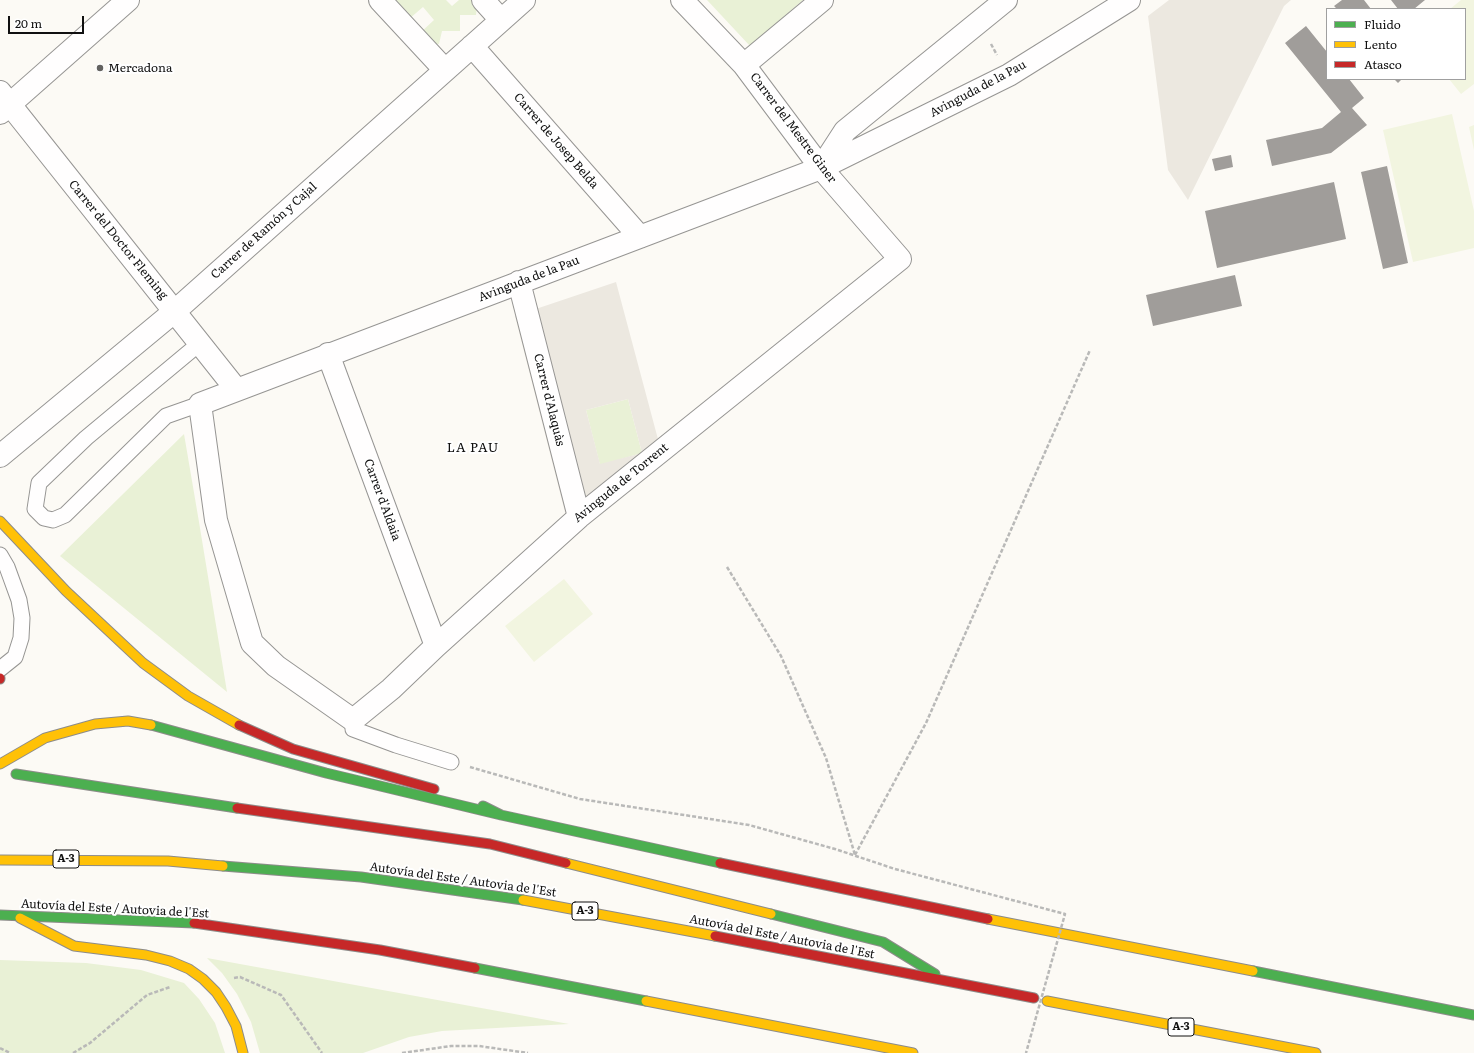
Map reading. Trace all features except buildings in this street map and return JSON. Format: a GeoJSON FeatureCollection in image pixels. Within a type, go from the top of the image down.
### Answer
{"type":"FeatureCollection","features":[{"type":"Feature","properties":{"kind":"main road"},"geometry":{"type":"LineString","coordinates":[[0,521],[66,591],[144,663],[188,696],[239,725],[293,749],[466,798],[501,815]]}},
{"type":"Feature","properties":{"kind":"main road"},"geometry":{"type":"LineString","coordinates":[[0,764],[22,749],[45,738],[68,730],[95,724],[128,721],[161,726],[326,773],[501,815],[834,888],[1474,1015]]}},
{"type":"Feature","properties":{"kind":"main road"},"geometry":{"type":"LineString","coordinates":[[16,774],[228,807],[490,844],[883,942],[948,981]]}},
{"type":"Feature","properties":{"kind":"main road","name":"Autovía del Este / Autovia de l'Est"},"geometry":{"type":"LineString","coordinates":[[0,860],[168,861],[361,877],[549,904],[1034,998]]}},
{"type":"Feature","properties":{"kind":"main road"},"geometry":{"type":"LineString","coordinates":[[13,914],[74,946],[146,955],[170,961],[189,969],[203,979],[216,992],[226,1007],[236,1026],[243,1053]]}},
{"type":"Feature","properties":{"kind":"main road","name":"Autovía del Este / Autovia de l'Est"},"geometry":{"type":"LineString","coordinates":[[0,915],[13,914],[184,922],[380,950],[913,1053]]}},
{"type":"Feature","properties":{"kind":"main road","name":"A-3"},"geometry":{"type":"LineString","coordinates":[[1047,1001],[1316,1053]]}},
{"type":"Feature","properties":{"kind":"street"},"geometry":{"type":"LineString","coordinates":[[3,103],[128,0]]}},
{"type":"Feature","properties":{"kind":"street"},"geometry":{"type":"LineString","coordinates":[[380,0],[445,70]]}},
{"type":"Feature","properties":{"kind":"street"},"geometry":{"type":"LineString","coordinates":[[483,0],[501,20]]}},
{"type":"Feature","properties":{"kind":"street","name":"Carrer de Ramón y Cajal"},"geometry":{"type":"LineString","coordinates":[[0,456],[175,311],[524,0]]}},
{"type":"Feature","properties":{"kind":"street","name":"Carrer del Mestre Giner"},"geometry":{"type":"LineString","coordinates":[[682,0],[744,65],[821,168],[900,259]]}},
{"type":"Feature","properties":{"kind":"street"},"geometry":{"type":"LineString","coordinates":[[744,65],[822,0]]}},
{"type":"Feature","properties":{"kind":"street"},"geometry":{"type":"LineString","coordinates":[[821,168],[845,131],[1006,0]]}},
{"type":"Feature","properties":{"kind":"street","name":"Avinguda de la Pau"},"geometry":{"type":"LineString","coordinates":[[200,404],[328,354],[821,168],[1009,75],[1103,7],[1129,0]]}},
{"type":"Feature","properties":{"kind":"street","name":"Carrer de Josep Belda"},"geometry":{"type":"LineString","coordinates":[[472,46],[640,237]]}},
{"type":"Feature","properties":{"kind":"street","name":"Carrer del Doctor Fleming"},"geometry":{"type":"LineString","coordinates":[[3,103],[175,311],[236,389]]}},
{"type":"Feature","properties":{"kind":"street","name":"Avinguda de Torrent"},"geometry":{"type":"LineString","coordinates":[[353,720],[391,689],[436,646],[579,517],[900,259]]}},
{"type":"Feature","properties":{"kind":"street","name":"Carrer d'Alaquàs"},"geometry":{"type":"LineString","coordinates":[[519,282],[579,517]]}},
{"type":"Feature","properties":{"kind":"street","name":"Carrer d'Aldaia"},"geometry":{"type":"LineString","coordinates":[[328,354],[436,646]]}},
{"type":"Feature","properties":{"kind":"street"},"geometry":{"type":"LineString","coordinates":[[200,404],[216,520],[252,643],[276,666],[353,720]]}},
{"type":"Feature","properties":{"kind":"lane"},"geometry":{"type":"LineString","coordinates":[[200,344],[86,438],[39,483],[35,509],[44,518],[53,520],[65,515],[166,416],[200,404]]}},
{"type":"Feature","properties":{"kind":"lane"},"geometry":{"type":"LineString","coordinates":[[0,555],[7,567],[20,600],[22,618],[21,638],[15,658],[0,669]]}},
{"type":"Feature","properties":{"kind":"lane"},"geometry":{"type":"LineString","coordinates":[[353,720],[353,729],[396,745],[451,762]]}},
{"type":"Feature","properties":{"kind":"path"},"geometry":{"type":"LineString","coordinates":[[855,855],[926,723],[1090,350]]}},
{"type":"Feature","properties":{"kind":"path"},"geometry":{"type":"LineString","coordinates":[[727,567],[781,656],[826,758],[855,855]]}},
{"type":"Feature","properties":{"kind":"path"},"geometry":{"type":"LineString","coordinates":[[451,762],[580,799],[749,825],[855,855],[895,869],[1065,914],[1026,1053]]}},
{"type":"Feature","properties":{"kind":"path"},"geometry":{"type":"LineString","coordinates":[[233,978],[240,978],[281,995],[322,1053]]}},
{"type":"Feature","properties":{"kind":"path"},"geometry":{"type":"LineString","coordinates":[[74,1053],[90,1043],[147,996],[177,985]]}},
{"type":"Feature","properties":{"kind":"path"},"geometry":{"type":"LineString","coordinates":[[402,1053],[451,1046],[479,1046],[528,1053]]}},
{"type":"Feature","properties":{"kind":"path"},"geometry":{"type":"LineString","coordinates":[[0,1048],[10,1053]]}},
{"type":"Feature","properties":{"kind":"green space"},"geometry":{"type":"Polygon","coordinates":[[[392,0],[446,0],[452,6],[459,0],[472,0],[477,5],[476,15],[460,15],[460,31],[442,31],[439,44],[431,45],[420,33],[434,20],[423,7],[409,19],[392,0]]]}},
{"type":"Feature","properties":{"kind":"green space"},"geometry":{"type":"Polygon","coordinates":[[[707,0],[803,0],[750,46],[707,0]]]}},
{"type":"Feature","properties":{"kind":"green space"},"geometry":{"type":"Polygon","coordinates":[[[1461,0],[1474,0],[1474,84],[1461,94],[1450,80],[1466,80],[1466,8],[1451,8],[1461,0]]]}},
{"type":"Feature","properties":{"kind":"green space"},"geometry":{"type":"Polygon","coordinates":[[[1452,114],[1474,211],[1474,248],[1413,262],[1383,130],[1452,114]]]}},
{"type":"Feature","properties":{"kind":"green space"},"geometry":{"type":"Polygon","coordinates":[[[1474,125],[1474,150],[1469,127],[1474,125]]]}},
{"type":"Feature","properties":{"kind":"green space"},"geometry":{"type":"Polygon","coordinates":[[[628,399],[642,453],[600,465],[586,410],[628,399]]]}},
{"type":"Feature","properties":{"kind":"green space"},"geometry":{"type":"Polygon","coordinates":[[[184,434],[199,522],[227,692],[60,556],[184,434]]]}},
{"type":"Feature","properties":{"kind":"green space"},"geometry":{"type":"Polygon","coordinates":[[[564,579],[593,614],[534,662],[505,626],[564,579]]]}},
{"type":"Feature","properties":{"kind":"green space"},"geometry":{"type":"Polygon","coordinates":[[[207,958],[569,1024],[442,1031],[409,1037],[363,1053],[260,1053],[251,1022],[237,994],[222,973],[207,958]]]}},
{"type":"Feature","properties":{"kind":"green space"},"geometry":{"type":"Polygon","coordinates":[[[0,960],[86,963],[141,970],[184,983],[199,999],[215,1023],[225,1053],[0,1053],[0,960]]]}},
{"type":"Feature","properties":{"kind":"shaded area"},"geometry":{"type":"Polygon","coordinates":[[[1169,0],[1291,0],[1284,6],[1188,200],[1168,170],[1148,16],[1169,0]]]}},
{"type":"Feature","properties":{"kind":"shaded area"},"geometry":{"type":"Polygon","coordinates":[[[616,282],[659,443],[567,520],[515,316],[616,282]],[[628,399],[586,410],[600,464],[642,453],[628,399]]]}},
{"type":"Feature","properties":{"kind":"traffic: fast"},"geometry":{"type":"LineString","coordinates":[[151,725],[326,773],[501,815]]}},
{"type":"Feature","properties":{"kind":"traffic: fast"},"geometry":{"type":"LineString","coordinates":[[16,774],[237,808]]}},
{"type":"Feature","properties":{"kind":"traffic: fast"},"geometry":{"type":"LineString","coordinates":[[483,806],[501,815],[720,863]]}},
{"type":"Feature","properties":{"kind":"traffic: fast"},"geometry":{"type":"LineString","coordinates":[[223,866],[361,877],[523,900]]}},
{"type":"Feature","properties":{"kind":"traffic: fast"},"geometry":{"type":"LineString","coordinates":[[771,914],[883,942],[935,974]]}},
{"type":"Feature","properties":{"kind":"traffic: fast"},"geometry":{"type":"LineString","coordinates":[[0,915],[194,923]]}},
{"type":"Feature","properties":{"kind":"traffic: fast"},"geometry":{"type":"LineString","coordinates":[[475,968],[646,1001]]}},
{"type":"Feature","properties":{"kind":"traffic: fast"},"geometry":{"type":"LineString","coordinates":[[1253,971],[1474,1015]]}},
{"type":"Feature","properties":{"kind":"traffic: slow"},"geometry":{"type":"LineString","coordinates":[[0,521],[66,591],[143,663],[188,696],[239,725]]}},
{"type":"Feature","properties":{"kind":"traffic: slow"},"geometry":{"type":"LineString","coordinates":[[0,764],[45,738],[95,724],[128,721],[151,725]]}},
{"type":"Feature","properties":{"kind":"traffic: slow"},"geometry":{"type":"LineString","coordinates":[[0,860],[168,861],[223,866]]}},
{"type":"Feature","properties":{"kind":"traffic: slow"},"geometry":{"type":"LineString","coordinates":[[566,863],[771,914]]}},
{"type":"Feature","properties":{"kind":"traffic: slow"},"geometry":{"type":"LineString","coordinates":[[523,900],[715,936]]}},
{"type":"Feature","properties":{"kind":"traffic: slow"},"geometry":{"type":"LineString","coordinates":[[20,918],[74,946],[146,955],[170,961],[189,969],[203,979],[216,992],[226,1007],[236,1026],[243,1053]]}},
{"type":"Feature","properties":{"kind":"traffic: slow"},"geometry":{"type":"LineString","coordinates":[[988,919],[1253,971]]}},
{"type":"Feature","properties":{"kind":"traffic: slow"},"geometry":{"type":"LineString","coordinates":[[646,1001],[913,1053]]}},
{"type":"Feature","properties":{"kind":"traffic: slow"},"geometry":{"type":"LineString","coordinates":[[1047,1001],[1316,1053]]}},
{"type":"Feature","properties":{"kind":"traffic: jam"},"geometry":{"type":"LineString","coordinates":[[239,725],[293,749],[434,789]]}},
{"type":"Feature","properties":{"kind":"traffic: jam"},"geometry":{"type":"LineString","coordinates":[[237,808],[490,844],[566,863]]}},
{"type":"Feature","properties":{"kind":"traffic: jam"},"geometry":{"type":"LineString","coordinates":[[720,863],[988,919]]}},
{"type":"Feature","properties":{"kind":"traffic: jam"},"geometry":{"type":"LineString","coordinates":[[194,923],[380,950],[475,968]]}},
{"type":"Feature","properties":{"kind":"traffic: jam"},"geometry":{"type":"LineString","coordinates":[[715,936],[1034,998]]}},
{"type":"Feature","properties":{"kind":"place","name":"Mercadona"},"geometry":{"type":"Point","coordinates":[100,68]}},
{"type":"Feature","properties":{"kind":"district","name":"LA PAU"},"geometry":{"type":"Point","coordinates":[473,448]}}]}
